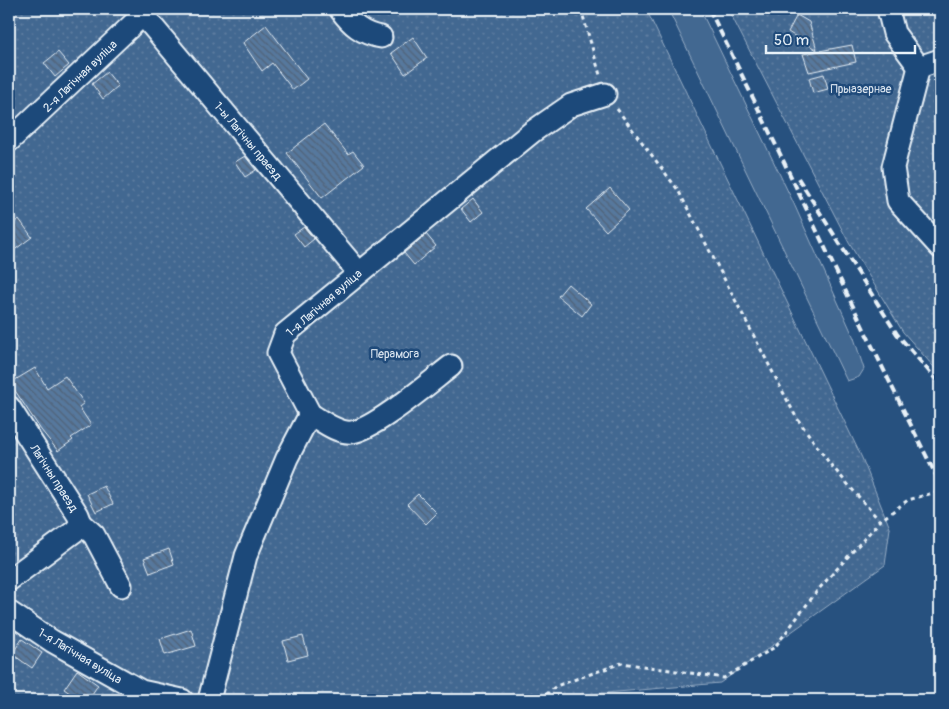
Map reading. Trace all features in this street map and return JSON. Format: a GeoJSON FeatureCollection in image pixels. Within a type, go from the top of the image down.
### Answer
{"type":"FeatureCollection","features":[{"type":"Feature","properties":{"kind":"lane"},"geometry":{"type":"LineString","coordinates":[[340,9],[350,23],[367,35],[381,38]]}},
{"type":"Feature","properties":{"kind":"lane"},"geometry":{"type":"LineString","coordinates":[[888,9],[894,33],[920,67]]}},
{"type":"Feature","properties":{"kind":"lane","name":"2-я Лагічная вуліца"},"geometry":{"type":"LineString","coordinates":[[9,141],[143,11]]}},
{"type":"Feature","properties":{"kind":"lane","name":"1-ы Лагічны праезд"},"geometry":{"type":"LineString","coordinates":[[143,11],[359,273]]}},
{"type":"Feature","properties":{"kind":"lane"},"geometry":{"type":"LineString","coordinates":[[920,67],[940,60]]}},
{"type":"Feature","properties":{"kind":"lane"},"geometry":{"type":"LineString","coordinates":[[920,67],[892,167],[898,201],[940,247]]}},
{"type":"Feature","properties":{"kind":"lane","name":"1-я Лагічная вуліца"},"geometry":{"type":"LineString","coordinates":[[310,414],[278,353],[285,334],[532,132],[571,105],[605,94]]}},
{"type":"Feature","properties":{"kind":"lane"},"geometry":{"type":"LineString","coordinates":[[209,700],[246,556],[286,458],[310,414],[338,430],[352,432],[371,425],[451,366]]}},
{"type":"Feature","properties":{"kind":"lane","name":"Лагічны праезд"},"geometry":{"type":"LineString","coordinates":[[9,407],[78,515],[80,523],[75,531],[9,580]]}},
{"type":"Feature","properties":{"kind":"lane"},"geometry":{"type":"LineString","coordinates":[[80,523],[94,535],[121,586]]}},
{"type":"Feature","properties":{"kind":"lane","name":"1-я Лагічная вуліца"},"geometry":{"type":"LineString","coordinates":[[9,612],[52,641],[141,691],[182,700]]}},
{"type":"Feature","properties":{"kind":"path"},"geometry":{"type":"LineString","coordinates":[[581,9],[605,94],[678,190],[796,417],[830,464],[880,521]]}},
{"type":"Feature","properties":{"kind":"path"},"geometry":{"type":"LineString","coordinates":[[540,700],[556,686],[622,663],[724,678],[776,647],[816,591],[880,521],[908,500],[940,491]]}},
{"type":"Feature","properties":{"kind":"green space","name":"Перамога"},"geometry":{"type":"Polygon","coordinates":[[[9,9],[646,9],[862,458],[890,528],[885,565],[720,683],[560,697],[557,700],[9,700],[9,9]]]}},
{"type":"Feature","properties":{"kind":"green space"},"geometry":{"type":"Polygon","coordinates":[[[668,9],[700,9],[794,204],[854,338],[864,369],[859,377],[847,381],[668,9]]]}},
{"type":"Feature","properties":{"kind":"green space","name":"Прыазернае"},"geometry":{"type":"Polygon","coordinates":[[[728,9],[940,9],[940,374],[903,332],[849,243],[728,9]]]}},
{"type":"Feature","properties":{"kind":"building"},"geometry":{"type":"Polygon","coordinates":[[[797,15],[809,22],[817,50],[788,32],[797,15]]]}},
{"type":"Feature","properties":{"kind":"building"},"geometry":{"type":"Polygon","coordinates":[[[266,25],[307,79],[293,90],[272,63],[262,71],[243,43],[266,25]]]}},
{"type":"Feature","properties":{"kind":"building"},"geometry":{"type":"Polygon","coordinates":[[[413,37],[427,58],[405,74],[391,53],[413,37]]]}},
{"type":"Feature","properties":{"kind":"building"},"geometry":{"type":"Polygon","coordinates":[[[852,45],[856,62],[809,72],[803,54],[852,45]]]}},
{"type":"Feature","properties":{"kind":"building"},"geometry":{"type":"Polygon","coordinates":[[[58,52],[69,65],[55,77],[44,63],[58,52]]]}},
{"type":"Feature","properties":{"kind":"building"},"geometry":{"type":"Polygon","coordinates":[[[107,72],[118,86],[103,99],[92,84],[107,72]]]}},
{"type":"Feature","properties":{"kind":"building"},"geometry":{"type":"Polygon","coordinates":[[[824,74],[828,89],[813,93],[809,78],[824,74]]]}},
{"type":"Feature","properties":{"kind":"building"},"geometry":{"type":"Polygon","coordinates":[[[324,124],[348,154],[353,151],[364,165],[322,198],[287,153],[324,124]]]}},
{"type":"Feature","properties":{"kind":"building"},"geometry":{"type":"Polygon","coordinates":[[[245,156],[256,170],[245,177],[235,162],[245,156]]]}},
{"type":"Feature","properties":{"kind":"building"},"geometry":{"type":"Polygon","coordinates":[[[610,188],[629,210],[606,231],[586,209],[610,188]]]}},
{"type":"Feature","properties":{"kind":"building"},"geometry":{"type":"Polygon","coordinates":[[[473,199],[483,212],[471,222],[461,209],[473,199]]]}},
{"type":"Feature","properties":{"kind":"building"},"geometry":{"type":"Polygon","coordinates":[[[19,219],[32,237],[9,254],[9,226],[19,219]]]}},
{"type":"Feature","properties":{"kind":"building"},"geometry":{"type":"Polygon","coordinates":[[[304,227],[314,239],[304,247],[294,234],[304,227]]]}},
{"type":"Feature","properties":{"kind":"building"},"geometry":{"type":"Polygon","coordinates":[[[426,234],[436,246],[414,265],[404,253],[426,234]]]}},
{"type":"Feature","properties":{"kind":"building"},"geometry":{"type":"Polygon","coordinates":[[[568,284],[591,304],[582,316],[558,296],[568,284]]]}},
{"type":"Feature","properties":{"kind":"building"},"geometry":{"type":"Polygon","coordinates":[[[35,368],[47,388],[65,376],[84,403],[79,407],[91,425],[71,438],[73,440],[58,451],[41,430],[10,383],[35,368]]]}},
{"type":"Feature","properties":{"kind":"building"},"geometry":{"type":"Polygon","coordinates":[[[104,486],[113,504],[96,512],[87,494],[104,486]]]}},
{"type":"Feature","properties":{"kind":"building"},"geometry":{"type":"Polygon","coordinates":[[[418,494],[437,513],[426,524],[407,504],[418,494]]]}},
{"type":"Feature","properties":{"kind":"building"},"geometry":{"type":"Polygon","coordinates":[[[169,549],[174,564],[150,573],[144,558],[169,549]]]}},
{"type":"Feature","properties":{"kind":"building"},"geometry":{"type":"Polygon","coordinates":[[[191,629],[196,646],[165,655],[160,639],[191,629]]]}},
{"type":"Feature","properties":{"kind":"building"},"geometry":{"type":"Polygon","coordinates":[[[303,636],[308,655],[288,660],[283,641],[303,636]]]}},
{"type":"Feature","properties":{"kind":"building"},"geometry":{"type":"Polygon","coordinates":[[[22,639],[42,653],[32,668],[12,654],[22,639]]]}},
{"type":"Feature","properties":{"kind":"building"},"geometry":{"type":"Polygon","coordinates":[[[77,670],[98,685],[88,700],[80,700],[64,689],[77,670]]]}},
{"type":"Feature","properties":{"kind":"railway"},"geometry":{"type":"LineString","coordinates":[[709,9],[940,483]]}},
{"type":"Feature","properties":{"kind":"railway"},"geometry":{"type":"LineString","coordinates":[[798,178],[897,334],[940,384]]}}]}
